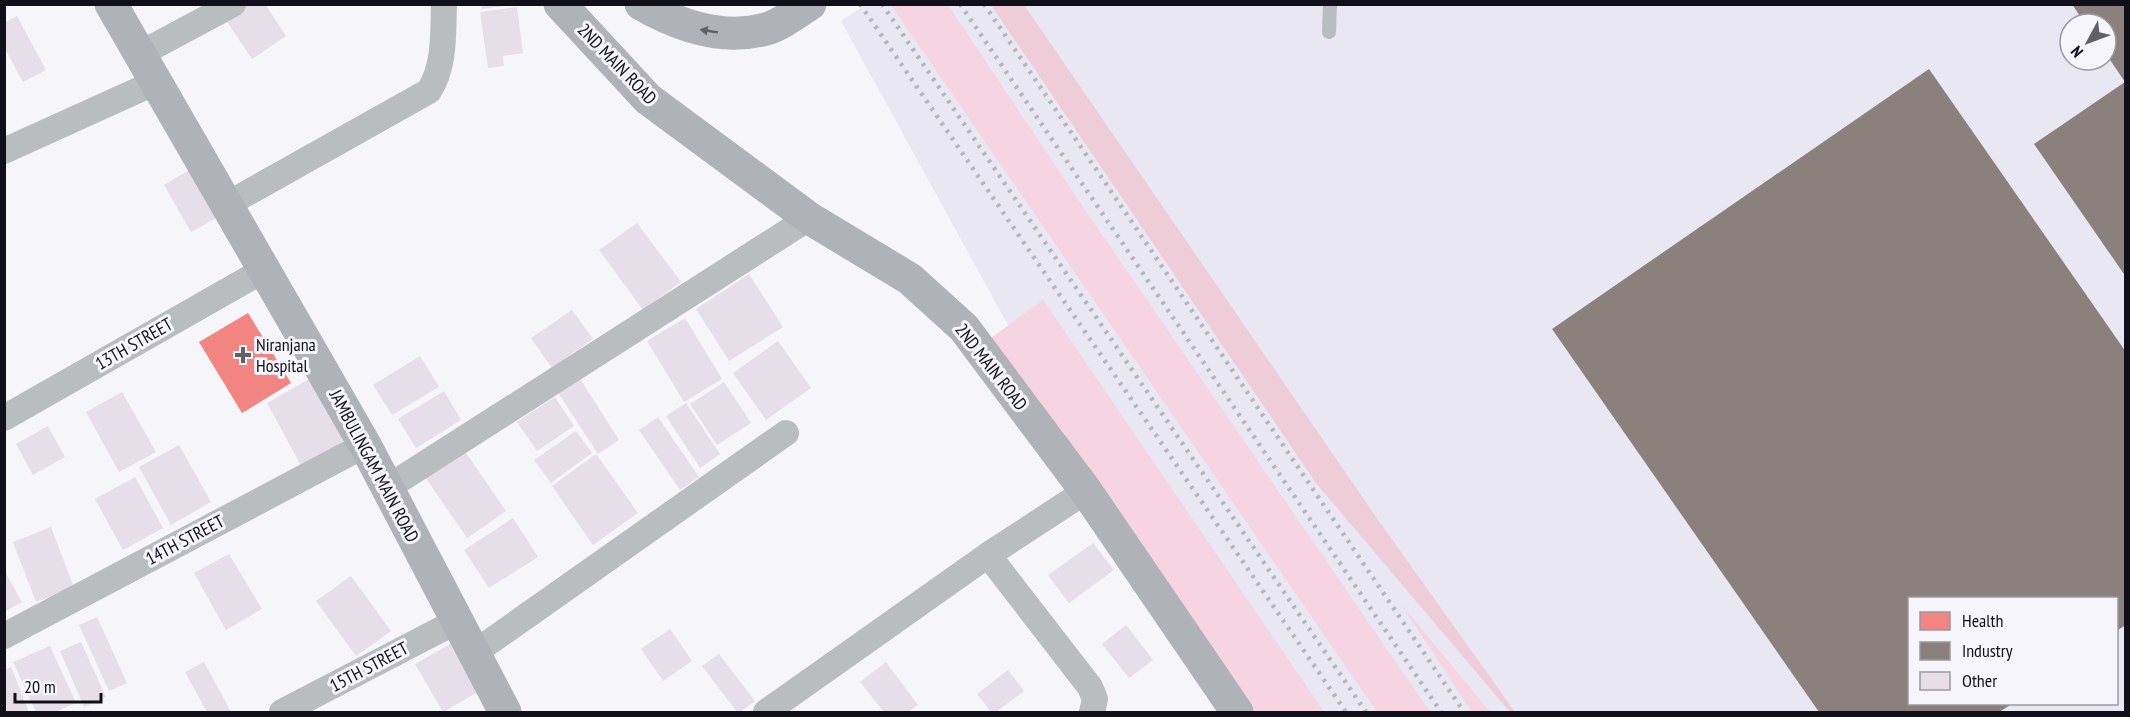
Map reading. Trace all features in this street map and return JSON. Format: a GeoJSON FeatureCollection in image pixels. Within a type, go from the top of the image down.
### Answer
{"type":"FeatureCollection","features":[{"type":"Feature","properties":{"kind":"street","name":"JAMBULINGAM MAIN ROAD"},"geometry":{"type":"LineString","coordinates":[[111,4],[154,83],[365,445],[505,712]]}},
{"type":"Feature","properties":{"kind":"street"},"geometry":{"type":"LineString","coordinates":[[138,55],[233,4]]}},
{"type":"Feature","properties":{"kind":"street"},"geometry":{"type":"LineString","coordinates":[[226,205],[429,91],[436,80],[442,57],[444,4]]}},
{"type":"Feature","properties":{"kind":"street","name":"2ND MAIN ROAD"},"geometry":{"type":"LineString","coordinates":[[560,4],[648,99],[809,218],[910,279],[964,328],[1086,491],[1237,712]]}},
{"type":"Feature","properties":{"kind":"street"},"geometry":{"type":"LineString","coordinates":[[641,4],[669,21],[727,34],[767,29],[810,4]]}},
{"type":"Feature","properties":{"kind":"street"},"geometry":{"type":"LineString","coordinates":[[4,151],[154,83]]}},
{"type":"Feature","properties":{"kind":"street"},"geometry":{"type":"LineString","coordinates":[[387,488],[809,218]]}},
{"type":"Feature","properties":{"kind":"street","name":"13TH STREET"},"geometry":{"type":"LineString","coordinates":[[4,418],[264,270]]}},
{"type":"Feature","properties":{"kind":"street"},"geometry":{"type":"LineString","coordinates":[[474,653],[786,433]]}},
{"type":"Feature","properties":{"kind":"street","name":"14TH STREET"},"geometry":{"type":"LineString","coordinates":[[4,636],[365,445]]}},
{"type":"Feature","properties":{"kind":"street"},"geometry":{"type":"LineString","coordinates":[[766,712],[988,555],[1086,491]]}},
{"type":"Feature","properties":{"kind":"street"},"geometry":{"type":"LineString","coordinates":[[988,555],[1090,687],[1095,699],[1092,712]]}},
{"type":"Feature","properties":{"kind":"street","name":"15TH STREET"},"geometry":{"type":"LineString","coordinates":[[282,712],[457,621]]}},
{"type":"Feature","properties":{"kind":"lane"},"geometry":{"type":"LineString","coordinates":[[1329,32],[1330,4]]}},
{"type":"Feature","properties":{"kind":"shaded area"},"geometry":{"type":"Polygon","coordinates":[[[867,4],[2125,5],[2125,712],[1276,712],[1009,327],[841,21],[867,4]]]}},
{"type":"Feature","properties":{"kind":"shaded area"},"geometry":{"type":"Polygon","coordinates":[[[891,5],[948,5],[1081,204],[1430,712],[1377,712],[891,5]]]}},
{"type":"Feature","properties":{"kind":"shaded area"},"geometry":{"type":"Polygon","coordinates":[[[991,5],[1024,5],[1376,517],[1515,712],[1510,712],[1316,483],[991,5]]]}},
{"type":"Feature","properties":{"kind":"shaded area"},"geometry":{"type":"Polygon","coordinates":[[[1043,300],[1324,712],[1249,712],[988,340],[1043,300]]]}},
{"type":"Feature","properties":{"kind":"shaded area"},"geometry":{"type":"Polygon","coordinates":[[[1401,604],[1490,712],[1472,712],[1401,604]]]}},
{"type":"Feature","properties":{"kind":"building: Health"},"geometry":{"type":"Polygon","coordinates":[[[248,313],[291,383],[242,413],[199,342],[248,313]]]}},
{"type":"Feature","properties":{"kind":"building: Industry"},"geometry":{"type":"Polygon","coordinates":[[[2072,4],[2126,4],[2126,277],[2034,144],[2125,82],[2118,72],[2118,12],[2077,12],[2072,4]]]}},
{"type":"Feature","properties":{"kind":"building: Industry"},"geometry":{"type":"Polygon","coordinates":[[[1929,69],[2126,352],[2126,625],[2118,630],[2118,597],[1908,597],[1908,705],[2010,705],[1999,712],[1819,712],[1552,329],[1929,69]]]}},
{"type":"Feature","properties":{"kind":"building: Other"},"geometry":{"type":"Polygon","coordinates":[[[249,4],[265,4],[286,36],[252,59],[226,20],[249,4]]]}},
{"type":"Feature","properties":{"kind":"building: Other"},"geometry":{"type":"Polygon","coordinates":[[[481,4],[504,4],[504,6],[482,9],[481,4]]]}},
{"type":"Feature","properties":{"kind":"building: Other"},"geometry":{"type":"Polygon","coordinates":[[[517,7],[523,53],[503,56],[504,66],[488,68],[480,12],[517,7]]]}},
{"type":"Feature","properties":{"kind":"building: Other"},"geometry":{"type":"Polygon","coordinates":[[[17,16],[46,70],[23,82],[4,47],[4,23],[17,16]]]}},
{"type":"Feature","properties":{"kind":"building: Other"},"geometry":{"type":"Polygon","coordinates":[[[193,168],[220,216],[191,232],[164,185],[193,168]]]}},
{"type":"Feature","properties":{"kind":"building: Other"},"geometry":{"type":"Polygon","coordinates":[[[637,223],[681,282],[643,310],[599,250],[637,223]]]}},
{"type":"Feature","properties":{"kind":"building: Other"},"geometry":{"type":"Polygon","coordinates":[[[749,274],[783,327],[729,361],[696,309],[749,274]]]}},
{"type":"Feature","properties":{"kind":"building: Other"},"geometry":{"type":"Polygon","coordinates":[[[572,310],[593,339],[552,368],[531,338],[572,310]]]}},
{"type":"Feature","properties":{"kind":"building: Other"},"geometry":{"type":"Polygon","coordinates":[[[685,318],[722,379],[684,402],[647,341],[685,318]]]}},
{"type":"Feature","properties":{"kind":"building: Other"},"geometry":{"type":"Polygon","coordinates":[[[778,341],[811,388],[766,420],[733,373],[778,341]]]}},
{"type":"Feature","properties":{"kind":"building: Other"},"geometry":{"type":"Polygon","coordinates":[[[420,356],[439,387],[392,415],[373,385],[420,356]]]}},
{"type":"Feature","properties":{"kind":"building: Other"},"geometry":{"type":"Polygon","coordinates":[[[318,374],[355,440],[303,469],[267,403],[318,374]]]}},
{"type":"Feature","properties":{"kind":"building: Other"},"geometry":{"type":"Polygon","coordinates":[[[579,377],[619,440],[598,454],[557,391],[579,377]]]}},
{"type":"Feature","properties":{"kind":"building: Other"},"geometry":{"type":"Polygon","coordinates":[[[724,382],[751,423],[717,445],[690,404],[724,382]]]}},
{"type":"Feature","properties":{"kind":"building: Other"},"geometry":{"type":"Polygon","coordinates":[[[444,391],[461,420],[416,448],[398,419],[444,391]]]}},
{"type":"Feature","properties":{"kind":"building: Other"},"geometry":{"type":"Polygon","coordinates":[[[122,392],[156,452],[119,472],[86,412],[122,392]]]}},
{"type":"Feature","properties":{"kind":"building: Other"},"geometry":{"type":"Polygon","coordinates":[[[555,397],[574,426],[537,451],[517,422],[555,397]]]}},
{"type":"Feature","properties":{"kind":"building: Other"},"geometry":{"type":"Polygon","coordinates":[[[686,403],[720,454],[700,468],[666,416],[686,403]]]}},
{"type":"Feature","properties":{"kind":"building: Other"},"geometry":{"type":"Polygon","coordinates":[[[658,417],[699,477],[680,490],[639,430],[658,417]]]}},
{"type":"Feature","properties":{"kind":"building: Other"},"geometry":{"type":"Polygon","coordinates":[[[48,426],[65,457],[33,475],[16,444],[48,426]]]}},
{"type":"Feature","properties":{"kind":"building: Other"},"geometry":{"type":"Polygon","coordinates":[[[576,431],[592,453],[551,483],[534,460],[576,431]]]}},
{"type":"Feature","properties":{"kind":"building: Other"},"geometry":{"type":"Polygon","coordinates":[[[179,445],[211,502],[171,525],[139,467],[179,445]]]}},
{"type":"Feature","properties":{"kind":"building: Other"},"geometry":{"type":"Polygon","coordinates":[[[464,450],[506,511],[467,538],[425,477],[464,450]]]}},
{"type":"Feature","properties":{"kind":"building: Other"},"geometry":{"type":"Polygon","coordinates":[[[596,454],[638,513],[593,545],[552,486],[596,454]]]}},
{"type":"Feature","properties":{"kind":"building: Other"},"geometry":{"type":"Polygon","coordinates":[[[135,477],[163,528],[123,550],[95,499],[135,477]]]}},
{"type":"Feature","properties":{"kind":"building: Other"},"geometry":{"type":"Polygon","coordinates":[[[513,518],[538,557],[489,588],[464,550],[513,518]]]}},
{"type":"Feature","properties":{"kind":"building: Other"},"geometry":{"type":"Polygon","coordinates":[[[51,527],[74,588],[36,602],[13,542],[51,527]]]}},
{"type":"Feature","properties":{"kind":"building: Other"},"geometry":{"type":"Polygon","coordinates":[[[1093,543],[1114,570],[1069,603],[1048,575],[1093,543]]]}},
{"type":"Feature","properties":{"kind":"building: Other"},"geometry":{"type":"Polygon","coordinates":[[[229,554],[262,609],[226,630],[194,573],[229,554]]]}},
{"type":"Feature","properties":{"kind":"building: Other"},"geometry":{"type":"Polygon","coordinates":[[[4,570],[22,602],[4,612],[4,570]]]}},
{"type":"Feature","properties":{"kind":"building: Other"},"geometry":{"type":"Polygon","coordinates":[[[351,576],[391,631],[356,656],[316,601],[351,576]]]}},
{"type":"Feature","properties":{"kind":"building: Other"},"geometry":{"type":"Polygon","coordinates":[[[97,617],[127,683],[109,691],[79,625],[97,617]]]}},
{"type":"Feature","properties":{"kind":"building: Other"},"geometry":{"type":"Polygon","coordinates":[[[1126,625],[1153,660],[1129,678],[1102,644],[1126,625]]]}},
{"type":"Feature","properties":{"kind":"building: Other"},"geometry":{"type":"Polygon","coordinates":[[[670,629],[692,661],[663,681],[641,649],[670,629]]]}},
{"type":"Feature","properties":{"kind":"building: Other"},"geometry":{"type":"Polygon","coordinates":[[[457,640],[485,688],[443,712],[415,664],[457,640]]]}},
{"type":"Feature","properties":{"kind":"building: Other"},"geometry":{"type":"Polygon","coordinates":[[[81,642],[106,697],[84,707],[60,651],[81,642]]]}},
{"type":"Feature","properties":{"kind":"building: Other"},"geometry":{"type":"Polygon","coordinates":[[[50,646],[76,703],[55,712],[36,712],[13,662],[50,646]]]}},
{"type":"Feature","properties":{"kind":"building: Other"},"geometry":{"type":"Polygon","coordinates":[[[719,654],[755,701],[740,712],[737,712],[702,666],[719,654]]]}},
{"type":"Feature","properties":{"kind":"building: Other"},"geometry":{"type":"Polygon","coordinates":[[[204,662],[231,712],[207,712],[185,672],[204,662]]]}},
{"type":"Feature","properties":{"kind":"building: Other"},"geometry":{"type":"Polygon","coordinates":[[[886,662],[918,705],[908,712],[884,712],[860,682],[886,662]]]}},
{"type":"Feature","properties":{"kind":"building: Other"},"geometry":{"type":"Polygon","coordinates":[[[11,667],[29,712],[4,712],[4,670],[11,667]]]}},
{"type":"Feature","properties":{"kind":"building: Other"},"geometry":{"type":"Polygon","coordinates":[[[1008,670],[1024,691],[996,712],[991,712],[977,694],[1008,670]]]}},
{"type":"Feature","properties":{"kind":"railway"},"geometry":{"type":"LineString","coordinates":[[860,4],[1346,712]]}},
{"type":"Feature","properties":{"kind":"railway"},"geometry":{"type":"LineString","coordinates":[[882,4],[1366,712]]}},
{"type":"Feature","properties":{"kind":"railway"},"geometry":{"type":"LineString","coordinates":[[960,4],[1441,712]]}},
{"type":"Feature","properties":{"kind":"railway"},"geometry":{"type":"LineString","coordinates":[[984,4],[1464,712]]}},
{"type":"Feature","properties":{"kind":"place","name":"Niranjana Hospital"},"geometry":{"type":"Point","coordinates":[243,355]}}]}
